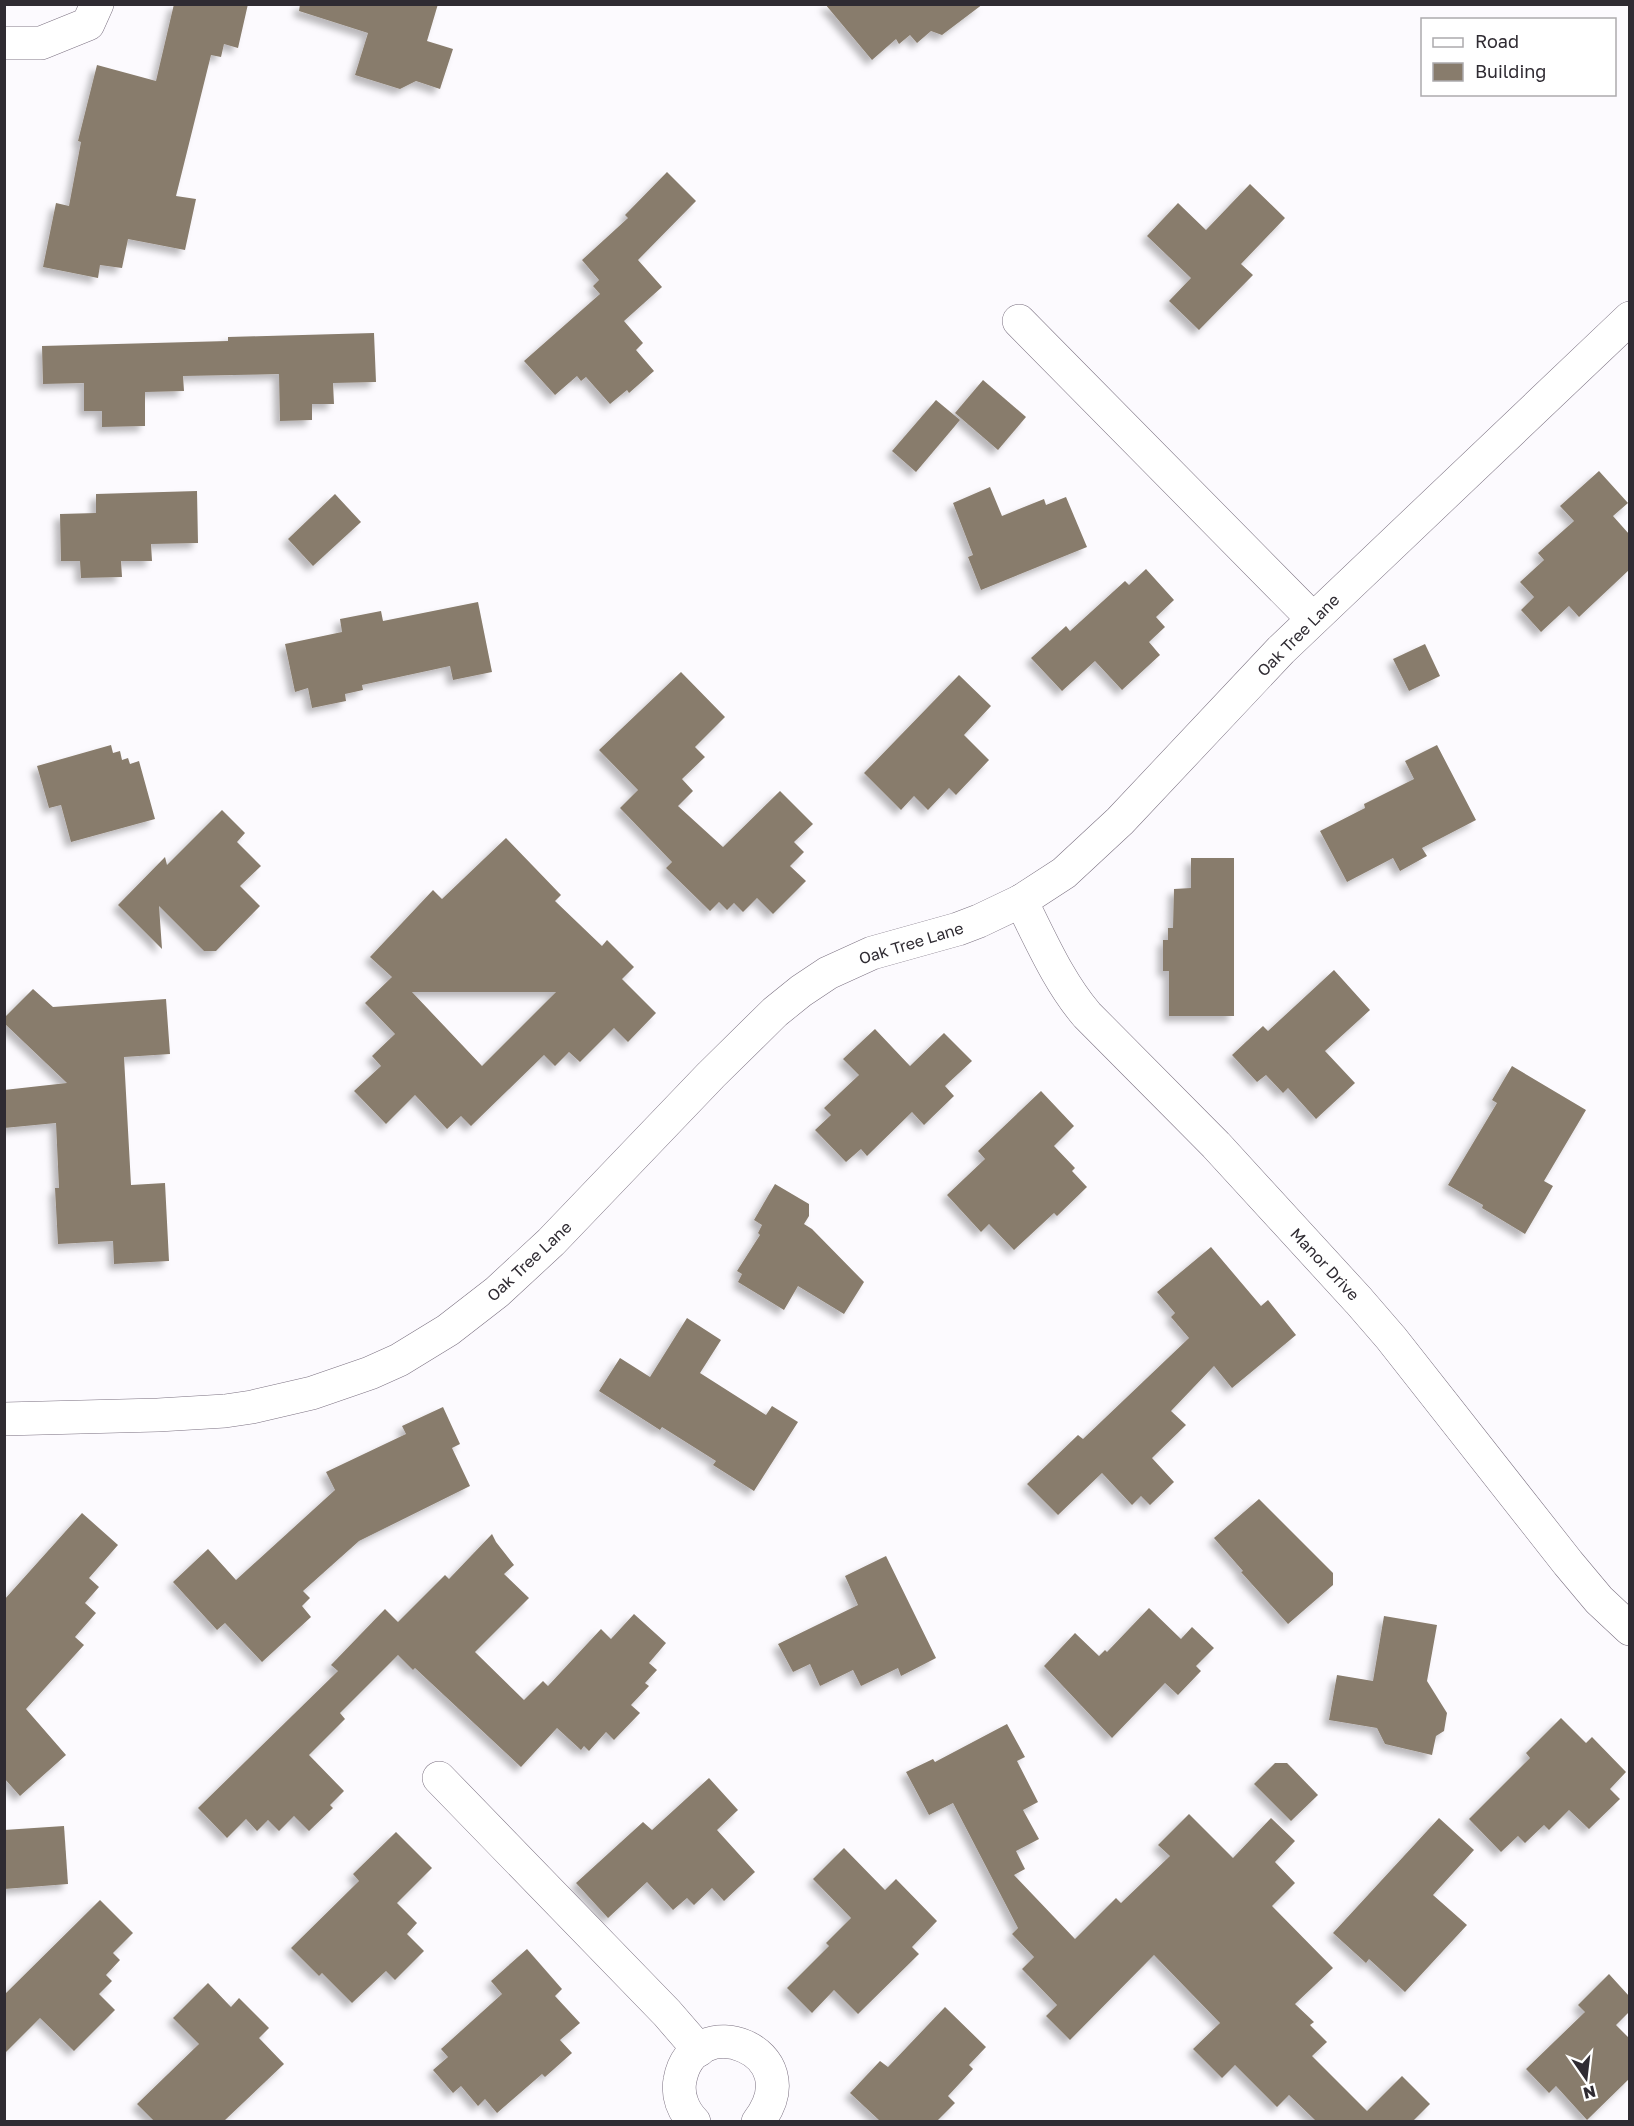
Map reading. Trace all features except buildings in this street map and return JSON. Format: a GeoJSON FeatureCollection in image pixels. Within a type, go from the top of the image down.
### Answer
{"type":"FeatureCollection","features":[{"type":"Feature","properties":{"kind":"street"},"geometry":{"type":"LineString","coordinates":[[4,43],[41,43],[88,24],[97,4]]}},
{"type":"Feature","properties":{"kind":"street","name":"Oak Tree Lane"},"geometry":{"type":"LineString","coordinates":[[4,1419],[225,1412],[280,1401],[341,1384],[399,1360],[448,1330],[497,1292],[551,1242],[736,1050],[801,991],[828,973],[861,958],[894,946],[958,929],[1021,901],[1064,873],[1102,839],[1313,620],[1629,318]]}},
{"type":"Feature","properties":{"kind":"street"},"geometry":{"type":"LineString","coordinates":[[1019,321],[1313,620]]}},
{"type":"Feature","properties":{"kind":"street","name":"Manor Drive"},"geometry":{"type":"LineString","coordinates":[[1021,901],[1068,991],[1086,1015],[1216,1145],[1359,1301],[1398,1347],[1568,1563],[1599,1600],[1629,1629]]}},
{"type":"Feature","properties":{"kind":"street"},"geometry":{"type":"LineString","coordinates":[[439,1778],[668,2013],[699,2050]]}},
{"type":"Feature","properties":{"kind":"street"},"geometry":{"type":"LineString","coordinates":[[688,2119],[681,2101],[680,2078],[689,2058],[713,2042],[729,2041],[742,2044],[756,2053],[766,2065],[772,2080],[768,2117]]}}]}
